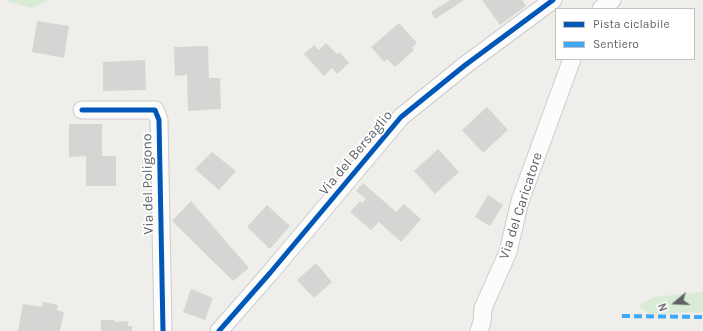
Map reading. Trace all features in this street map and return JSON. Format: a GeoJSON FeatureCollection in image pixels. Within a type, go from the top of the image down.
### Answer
{"type":"FeatureCollection","features":[{"type":"Feature","properties":{"kind":"street","name":"Via del Bersaglio"},"geometry":{"type":"LineString","coordinates":[[219,331],[276,267],[401,117],[464,66],[553,0]]}},
{"type":"Feature","properties":{"kind":"street"},"geometry":{"type":"LineString","coordinates":[[602,8],[612,0]]}},
{"type":"Feature","properties":{"kind":"street","name":"Via del Caricatore"},"geometry":{"type":"LineString","coordinates":[[479,331],[482,322],[483,308],[508,252],[520,201],[572,60]]}},
{"type":"Feature","properties":{"kind":"street","name":"Via del Poligono"},"geometry":{"type":"LineString","coordinates":[[82,110],[156,110],[159,120],[163,331]]}},
{"type":"Feature","properties":{"kind":"green space"},"geometry":{"type":"Polygon","coordinates":[[[4,0],[48,0],[32,8],[4,0]]]}},
{"type":"Feature","properties":{"kind":"green space"},"geometry":{"type":"Polygon","coordinates":[[[703,292],[703,312],[649,314],[638,306],[654,297],[703,292]]]}},
{"type":"Feature","properties":{"kind":"building"},"geometry":{"type":"Polygon","coordinates":[[[450,0],[464,0],[435,19],[431,12],[450,0]]]}},
{"type":"Feature","properties":{"kind":"building"},"geometry":{"type":"Polygon","coordinates":[[[482,0],[522,0],[526,6],[500,25],[482,0]]]}},
{"type":"Feature","properties":{"kind":"building"},"geometry":{"type":"Polygon","coordinates":[[[37,21],[69,26],[64,58],[32,52],[37,21]]]}},
{"type":"Feature","properties":{"kind":"building"},"geometry":{"type":"Polygon","coordinates":[[[399,23],[417,43],[412,48],[414,50],[395,67],[387,59],[384,62],[371,47],[399,23]]]}},
{"type":"Feature","properties":{"kind":"building"},"geometry":{"type":"Polygon","coordinates":[[[326,43],[337,54],[339,52],[349,63],[337,74],[332,68],[324,76],[304,54],[314,45],[319,50],[326,43]]]}},
{"type":"Feature","properties":{"kind":"building"},"geometry":{"type":"Polygon","coordinates":[[[208,46],[209,78],[220,78],[221,109],[188,111],[187,75],[175,76],[174,47],[208,46]]]}},
{"type":"Feature","properties":{"kind":"building"},"geometry":{"type":"Polygon","coordinates":[[[145,60],[146,90],[103,91],[103,62],[145,60]]]}},
{"type":"Feature","properties":{"kind":"building"},"geometry":{"type":"Polygon","coordinates":[[[487,107],[508,130],[483,153],[462,130],[487,107]]]}},
{"type":"Feature","properties":{"kind":"building"},"geometry":{"type":"Polygon","coordinates":[[[69,124],[102,124],[102,156],[116,156],[116,186],[86,186],[86,156],[69,157],[69,124]]]}},
{"type":"Feature","properties":{"kind":"building"},"geometry":{"type":"Polygon","coordinates":[[[438,149],[459,172],[435,194],[414,171],[438,149]]]}},
{"type":"Feature","properties":{"kind":"building"},"geometry":{"type":"Polygon","coordinates":[[[212,152],[236,171],[219,190],[195,169],[212,152]]]}},
{"type":"Feature","properties":{"kind":"building"},"geometry":{"type":"Polygon","coordinates":[[[363,183],[396,212],[404,204],[421,219],[401,242],[379,222],[371,230],[350,212],[360,201],[362,203],[366,199],[356,191],[363,183]]]}},
{"type":"Feature","properties":{"kind":"building"},"geometry":{"type":"Polygon","coordinates":[[[488,195],[503,205],[490,226],[475,217],[488,195]]]}},
{"type":"Feature","properties":{"kind":"building"},"geometry":{"type":"Polygon","coordinates":[[[191,201],[249,268],[233,281],[172,221],[191,201]]]}},
{"type":"Feature","properties":{"kind":"building"},"geometry":{"type":"Polygon","coordinates":[[[267,205],[290,226],[270,249],[247,227],[267,205]]]}},
{"type":"Feature","properties":{"kind":"building"},"geometry":{"type":"Polygon","coordinates":[[[316,263],[332,282],[314,298],[297,280],[316,263]]]}},
{"type":"Feature","properties":{"kind":"building"},"geometry":{"type":"Polygon","coordinates":[[[191,289],[213,298],[205,320],[183,312],[191,289]]]}},
{"type":"Feature","properties":{"kind":"building"},"geometry":{"type":"Polygon","coordinates":[[[43,302],[58,305],[57,310],[64,312],[60,331],[18,331],[23,304],[42,307],[43,302]]]}},
{"type":"Feature","properties":{"kind":"building"},"geometry":{"type":"Polygon","coordinates":[[[101,320],[114,320],[115,322],[128,321],[128,326],[132,326],[132,331],[101,331],[101,320]]]}},
{"type":"Feature","properties":{"kind":"marked path"},"geometry":{"type":"LineString","coordinates":[[622,316],[703,317]]}},
{"type":"Feature","properties":{"kind":"cycle path"},"geometry":{"type":"LineString","coordinates":[[219,331],[270,273],[401,117],[464,66],[553,0]]}},
{"type":"Feature","properties":{"kind":"cycle path"},"geometry":{"type":"LineString","coordinates":[[82,110],[155,110],[159,120],[163,331]]}}]}
